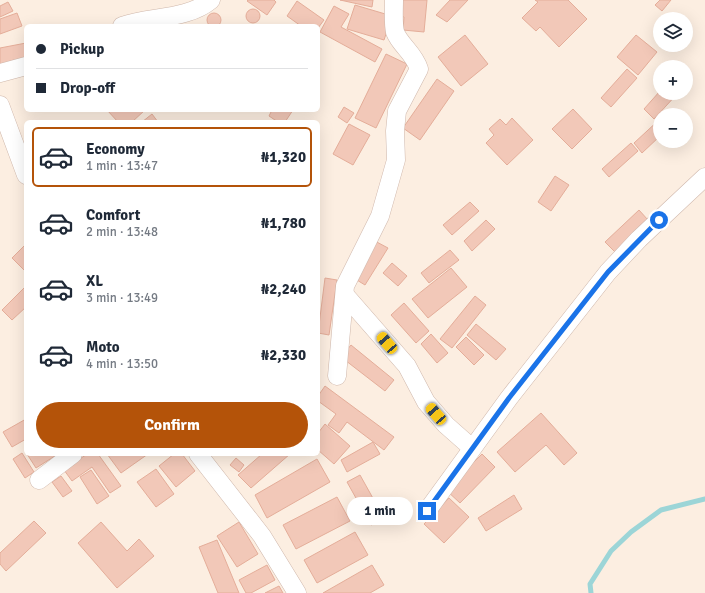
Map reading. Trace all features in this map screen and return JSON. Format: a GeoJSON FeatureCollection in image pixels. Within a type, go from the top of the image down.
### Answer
{"type":"FeatureCollection","features":[{"type":"Feature","properties":{"kind":"street"},"geometry":{"type":"LineString","coordinates":[[169,0],[183,14]]}},
{"type":"Feature","properties":{"kind":"street"},"geometry":{"type":"LineString","coordinates":[[130,24],[183,14],[205,5],[211,0]]}},
{"type":"Feature","properties":{"kind":"street"},"geometry":{"type":"LineString","coordinates":[[337,376],[347,279],[380,216],[396,160],[395,131],[397,111],[419,69],[415,58],[400,40],[395,31],[394,0]]}},
{"type":"Feature","properties":{"kind":"street"},"geometry":{"type":"LineString","coordinates":[[0,73],[24,67]]}},
{"type":"Feature","properties":{"kind":"street"},"geometry":{"type":"LineString","coordinates":[[0,105],[24,169]]}},
{"type":"Feature","properties":{"kind":"street"},"geometry":{"type":"LineString","coordinates":[[427,511],[472,448],[608,272],[639,239],[705,178]]}},
{"type":"Feature","properties":{"kind":"street"},"geometry":{"type":"LineString","coordinates":[[345,295],[407,366],[426,402],[446,425],[472,448]]}},
{"type":"Feature","properties":{"kind":"street"},"geometry":{"type":"LineString","coordinates":[[39,480],[70,456]]}},
{"type":"Feature","properties":{"kind":"street"},"geometry":{"type":"LineString","coordinates":[[200,456],[262,536],[297,593]]}},
{"type":"Feature","properties":{"kind":"building"},"geometry":{"type":"Polygon","coordinates":[[[274,0],[276,2],[267,15],[247,1],[274,0]]]}},
{"type":"Feature","properties":{"kind":"building"},"geometry":{"type":"Polygon","coordinates":[[[340,0],[373,0],[372,7],[340,0]]]}},
{"type":"Feature","properties":{"kind":"building"},"geometry":{"type":"Polygon","coordinates":[[[397,0],[427,0],[424,32],[403,30],[404,17],[396,15],[397,0]]]}},
{"type":"Feature","properties":{"kind":"building"},"geometry":{"type":"Polygon","coordinates":[[[450,0],[468,0],[447,22],[436,15],[450,0]]]}},
{"type":"Feature","properties":{"kind":"building"},"geometry":{"type":"Polygon","coordinates":[[[535,0],[568,0],[587,19],[559,47],[540,27],[536,31],[522,18],[538,2],[535,0]]]}},
{"type":"Feature","properties":{"kind":"building"},"geometry":{"type":"Polygon","coordinates":[[[660,0],[671,0],[662,11],[655,5],[660,0]]]}},
{"type":"Feature","properties":{"kind":"building"},"geometry":{"type":"Polygon","coordinates":[[[297,1],[324,20],[320,25],[320,24],[298,24],[287,16],[297,1]]]}},
{"type":"Feature","properties":{"kind":"building"},"geometry":{"type":"Polygon","coordinates":[[[8,2],[13,11],[0,17],[0,6],[8,2]]]}},
{"type":"Feature","properties":{"kind":"building"},"geometry":{"type":"Polygon","coordinates":[[[355,5],[392,16],[384,40],[347,29],[355,5]]]}},
{"type":"Feature","properties":{"kind":"building"},"geometry":{"type":"Polygon","coordinates":[[[334,6],[349,14],[341,27],[382,49],[375,62],[320,32],[334,6]]]}},
{"type":"Feature","properties":{"kind":"building"},"geometry":{"type":"Polygon","coordinates":[[[250,9],[256,9],[260,13],[260,19],[256,23],[250,23],[246,19],[246,13],[250,9]]]}},
{"type":"Feature","properties":{"kind":"building"},"geometry":{"type":"Polygon","coordinates":[[[17,13],[22,26],[0,34],[0,19],[17,13]]]}},
{"type":"Feature","properties":{"kind":"building"},"geometry":{"type":"Polygon","coordinates":[[[211,13],[217,13],[221,17],[220,24],[207,23],[207,17],[211,13]]]}},
{"type":"Feature","properties":{"kind":"building"},"geometry":{"type":"Polygon","coordinates":[[[465,35],[488,64],[461,86],[438,57],[465,35]]]}},
{"type":"Feature","properties":{"kind":"building"},"geometry":{"type":"Polygon","coordinates":[[[636,35],[653,49],[653,52],[657,52],[638,75],[617,57],[636,35]]]}},
{"type":"Feature","properties":{"kind":"building"},"geometry":{"type":"Polygon","coordinates":[[[24,43],[24,60],[0,64],[0,48],[24,43]]]}},
{"type":"Feature","properties":{"kind":"building"},"geometry":{"type":"Polygon","coordinates":[[[386,54],[407,64],[376,128],[355,118],[386,54]]]}},
{"type":"Feature","properties":{"kind":"building"},"geometry":{"type":"Polygon","coordinates":[[[627,69],[637,78],[611,107],[601,98],[627,69]]]}},
{"type":"Feature","properties":{"kind":"building"},"geometry":{"type":"Polygon","coordinates":[[[437,79],[454,91],[420,140],[403,128],[437,79]]]}},
{"type":"Feature","properties":{"kind":"building"},"geometry":{"type":"Polygon","coordinates":[[[653,99],[672,100],[664,108],[653,108],[653,118],[644,109],[653,99]]]}},
{"type":"Feature","properties":{"kind":"building"},"geometry":{"type":"Polygon","coordinates":[[[344,107],[354,113],[347,123],[338,117],[344,107]]]}},
{"type":"Feature","properties":{"kind":"building"},"geometry":{"type":"Polygon","coordinates":[[[573,109],[592,129],[572,149],[552,129],[573,109]]]}},
{"type":"Feature","properties":{"kind":"building"},"geometry":{"type":"Polygon","coordinates":[[[109,112],[143,112],[134,120],[116,120],[109,112]]]}},
{"type":"Feature","properties":{"kind":"building"},"geometry":{"type":"Polygon","coordinates":[[[271,112],[292,112],[286,120],[275,120],[269,116],[271,112]]]}},
{"type":"Feature","properties":{"kind":"building"},"geometry":{"type":"Polygon","coordinates":[[[152,114],[156,120],[144,120],[152,114]]]}},
{"type":"Feature","properties":{"kind":"building"},"geometry":{"type":"Polygon","coordinates":[[[512,118],[533,140],[507,165],[486,143],[494,135],[489,129],[500,119],[506,125],[512,118]]]}},
{"type":"Feature","properties":{"kind":"building"},"geometry":{"type":"Polygon","coordinates":[[[349,124],[370,135],[353,165],[333,154],[349,124]]]}},
{"type":"Feature","properties":{"kind":"building"},"geometry":{"type":"Polygon","coordinates":[[[653,125],[653,143],[642,153],[634,143],[653,125]]]}},
{"type":"Feature","properties":{"kind":"building"},"geometry":{"type":"Polygon","coordinates":[[[631,143],[638,151],[609,177],[602,169],[631,143]]]}},
{"type":"Feature","properties":{"kind":"building"},"geometry":{"type":"Polygon","coordinates":[[[555,176],[569,185],[551,211],[538,202],[555,176]]]}},
{"type":"Feature","properties":{"kind":"building"},"geometry":{"type":"Polygon","coordinates":[[[470,202],[479,211],[452,235],[443,225],[470,202]]]}},
{"type":"Feature","properties":{"kind":"building"},"geometry":{"type":"Polygon","coordinates":[[[639,210],[648,220],[615,252],[605,242],[639,210]]]}},
{"type":"Feature","properties":{"kind":"building"},"geometry":{"type":"Polygon","coordinates":[[[486,220],[495,229],[472,251],[464,241],[486,220]]]}},
{"type":"Feature","properties":{"kind":"building"},"geometry":{"type":"Polygon","coordinates":[[[373,240],[388,248],[365,285],[352,277],[373,240]]]}},
{"type":"Feature","properties":{"kind":"building"},"geometry":{"type":"Polygon","coordinates":[[[24,246],[24,270],[12,258],[24,246]]]}},
{"type":"Feature","properties":{"kind":"building"},"geometry":{"type":"Polygon","coordinates":[[[450,250],[459,260],[429,283],[421,273],[450,250]]]}},
{"type":"Feature","properties":{"kind":"building"},"geometry":{"type":"Polygon","coordinates":[[[392,263],[407,276],[398,286],[383,273],[392,263]]]}},
{"type":"Feature","properties":{"kind":"building"},"geometry":{"type":"Polygon","coordinates":[[[451,268],[467,287],[428,318],[412,299],[451,268]]]}},
{"type":"Feature","properties":{"kind":"building"},"geometry":{"type":"Polygon","coordinates":[[[325,278],[337,280],[329,335],[320,333],[320,317],[325,278]]]}},
{"type":"Feature","properties":{"kind":"building"},"geometry":{"type":"Polygon","coordinates":[[[24,288],[24,309],[12,320],[2,310],[24,288]]]}},
{"type":"Feature","properties":{"kind":"building"},"geometry":{"type":"Polygon","coordinates":[[[475,296],[486,305],[452,348],[440,339],[475,296]]]}},
{"type":"Feature","properties":{"kind":"building"},"geometry":{"type":"Polygon","coordinates":[[[404,303],[429,331],[416,343],[391,315],[404,303]]]}},
{"type":"Feature","properties":{"kind":"building"},"geometry":{"type":"Polygon","coordinates":[[[476,324],[506,349],[496,360],[467,335],[476,324]]]}},
{"type":"Feature","properties":{"kind":"building"},"geometry":{"type":"Polygon","coordinates":[[[431,334],[448,353],[437,363],[421,344],[431,334]]]}},
{"type":"Feature","properties":{"kind":"building"},"geometry":{"type":"Polygon","coordinates":[[[466,337],[484,355],[474,365],[456,347],[466,337]]]}},
{"type":"Feature","properties":{"kind":"building"},"geometry":{"type":"Polygon","coordinates":[[[351,345],[394,380],[385,391],[341,357],[351,345]]]}},
{"type":"Feature","properties":{"kind":"building"},"geometry":{"type":"Polygon","coordinates":[[[325,386],[394,437],[384,450],[347,422],[339,433],[328,425],[336,414],[320,402],[320,393],[325,386]]]}},
{"type":"Feature","properties":{"kind":"building"},"geometry":{"type":"Polygon","coordinates":[[[541,413],[577,453],[564,465],[546,445],[515,472],[497,452],[541,413]]]}},
{"type":"Feature","properties":{"kind":"building"},"geometry":{"type":"Polygon","coordinates":[[[24,420],[24,440],[12,447],[3,432],[24,420]]]}},
{"type":"Feature","properties":{"kind":"building"},"geometry":{"type":"Polygon","coordinates":[[[325,424],[350,446],[334,464],[320,452],[320,430],[325,424]]]}},
{"type":"Feature","properties":{"kind":"building"},"geometry":{"type":"Polygon","coordinates":[[[373,442],[380,454],[347,472],[341,460],[373,442]]]}},
{"type":"Feature","properties":{"kind":"building"},"geometry":{"type":"Polygon","coordinates":[[[22,453],[34,472],[25,478],[13,459],[22,453]]]}},
{"type":"Feature","properties":{"kind":"building"},"geometry":{"type":"Polygon","coordinates":[[[482,454],[495,467],[460,503],[446,490],[482,454]]]}},
{"type":"Feature","properties":{"kind":"building"},"geometry":{"type":"Polygon","coordinates":[[[28,456],[55,456],[36,468],[28,456]]]}},
{"type":"Feature","properties":{"kind":"building"},"geometry":{"type":"Polygon","coordinates":[[[84,456],[99,456],[121,486],[110,493],[92,467],[72,481],[64,470],[84,456]]]}},
{"type":"Feature","properties":{"kind":"building"},"geometry":{"type":"Polygon","coordinates":[[[108,456],[145,456],[121,473],[108,456]]]}},
{"type":"Feature","properties":{"kind":"building"},"geometry":{"type":"Polygon","coordinates":[[[172,456],[184,456],[195,471],[176,487],[159,466],[172,456]]]}},
{"type":"Feature","properties":{"kind":"building"},"geometry":{"type":"Polygon","coordinates":[[[260,456],[288,456],[251,488],[238,475],[260,456]]]}},
{"type":"Feature","properties":{"kind":"building"},"geometry":{"type":"Polygon","coordinates":[[[236,458],[244,465],[239,472],[230,465],[236,458]]]}},
{"type":"Feature","properties":{"kind":"building"},"geometry":{"type":"Polygon","coordinates":[[[317,459],[330,482],[267,518],[255,495],[317,459]]]}},
{"type":"Feature","properties":{"kind":"building"},"geometry":{"type":"Polygon","coordinates":[[[156,469],[174,494],[156,507],[137,482],[156,469]]]}},
{"type":"Feature","properties":{"kind":"building"},"geometry":{"type":"Polygon","coordinates":[[[91,470],[109,496],[97,504],[80,477],[91,470]]]}},
{"type":"Feature","properties":{"kind":"building"},"geometry":{"type":"Polygon","coordinates":[[[360,475],[384,518],[371,525],[347,482],[360,475]]]}},
{"type":"Feature","properties":{"kind":"building"},"geometry":{"type":"Polygon","coordinates":[[[61,476],[72,491],[63,497],[52,482],[61,476]]]}},
{"type":"Feature","properties":{"kind":"building"},"geometry":{"type":"Polygon","coordinates":[[[514,495],[522,509],[486,531],[478,518],[514,495]]]}},
{"type":"Feature","properties":{"kind":"building"},"geometry":{"type":"Polygon","coordinates":[[[337,497],[350,521],[296,549],[283,525],[337,497]]]}},
{"type":"Feature","properties":{"kind":"building"},"geometry":{"type":"Polygon","coordinates":[[[449,498],[469,517],[444,543],[424,524],[449,498]]]}},
{"type":"Feature","properties":{"kind":"building"},"geometry":{"type":"Polygon","coordinates":[[[34,521],[46,533],[6,571],[0,564],[0,553],[34,521]]]}},
{"type":"Feature","properties":{"kind":"building"},"geometry":{"type":"Polygon","coordinates":[[[101,522],[127,551],[139,539],[154,556],[117,588],[78,543],[101,522]]]}},
{"type":"Feature","properties":{"kind":"building"},"geometry":{"type":"Polygon","coordinates":[[[239,522],[258,554],[237,567],[217,536],[239,522]]]}},
{"type":"Feature","properties":{"kind":"building"},"geometry":{"type":"Polygon","coordinates":[[[355,532],[368,555],[317,583],[304,560],[355,532]]]}},
{"type":"Feature","properties":{"kind":"building"},"geometry":{"type":"Polygon","coordinates":[[[217,540],[239,593],[218,593],[199,547],[217,540]]]}},
{"type":"Feature","properties":{"kind":"building"},"geometry":{"type":"Polygon","coordinates":[[[267,565],[275,580],[251,593],[246,593],[239,580],[267,565]]]}},
{"type":"Feature","properties":{"kind":"building"},"geometry":{"type":"Polygon","coordinates":[[[372,565],[384,585],[370,593],[323,593],[372,565]]]}},
{"type":"Feature","properties":{"kind":"building"},"geometry":{"type":"Polygon","coordinates":[[[279,586],[283,593],[265,593],[279,586]]]}},
{"type":"Feature","properties":{"kind":"waterway"},"geometry":{"type":"LineString","coordinates":[[591,593],[590,584],[611,551],[631,532],[661,510],[705,499]]}},
{"type":"Feature","properties":{"kind":"route"},"geometry":{"type":"LineString","coordinates":[[427,511],[509,398],[608,272],[659,220]]}}]}
